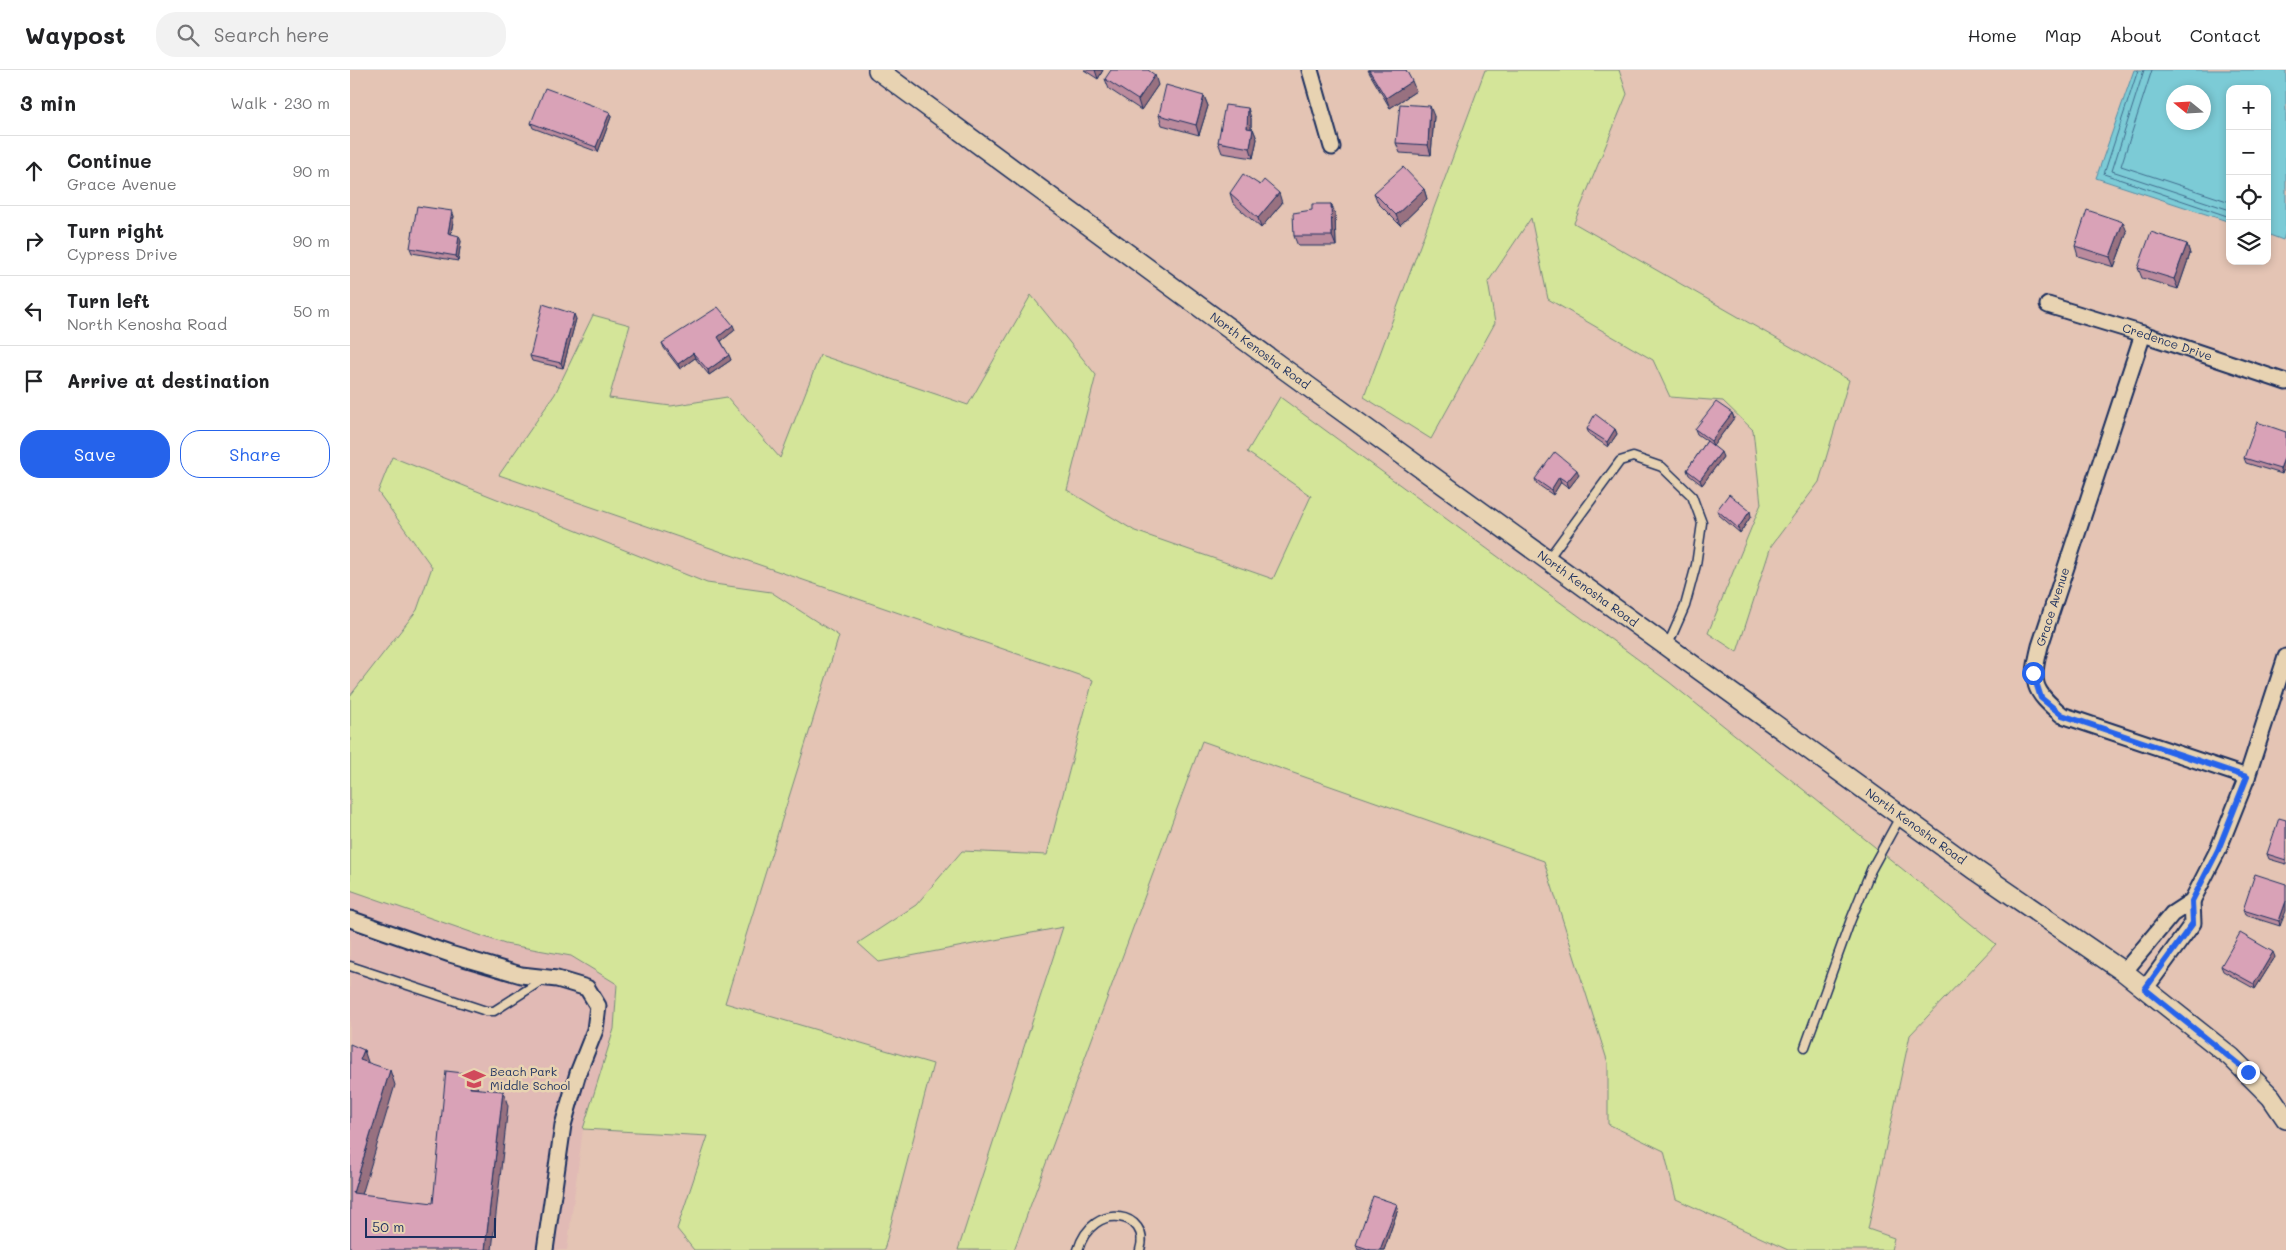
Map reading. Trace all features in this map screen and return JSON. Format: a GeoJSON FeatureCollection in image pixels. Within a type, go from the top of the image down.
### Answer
{"type":"FeatureCollection","features":[{"type":"Feature","properties":{"kind":"street","name":"North Kenosha Road"},"geometry":{"type":"LineString","coordinates":[[878,70],[1667,647],[1977,871],[2124,972],[2231,1056],[2271,1098],[2286,1119]]}},
{"type":"Feature","properties":{"kind":"street"},"geometry":{"type":"LineString","coordinates":[[1310,70],[1332,147]]}},
{"type":"Feature","properties":{"kind":"street","name":"Credence Drive"},"geometry":{"type":"LineString","coordinates":[[2048,305],[2143,334],[2286,382]]}},
{"type":"Feature","properties":{"kind":"street","name":"Grace Avenue"},"geometry":{"type":"LineString","coordinates":[[2143,334],[2040,646],[2033,673],[2041,698],[2062,715],[2247,777]]}},
{"type":"Feature","properties":{"kind":"street"},"geometry":{"type":"LineString","coordinates":[[2145,989],[2193,923],[2192,901],[2218,850],[2247,777],[2286,657]]}},
{"type":"Feature","properties":{"kind":"street"},"geometry":{"type":"LineString","coordinates":[[2124,972],[2172,914],[2192,901]]}},
{"type":"Feature","properties":{"kind":"street"},"geometry":{"type":"LineString","coordinates":[[350,919],[450,954],[521,975],[557,979],[587,988],[598,1006],[595,1030],[578,1073],[563,1126],[545,1250]]}},
{"type":"Feature","properties":{"kind":"lane"},"geometry":{"type":"LineString","coordinates":[[1548,560],[1620,461],[1633,457],[1662,467],[1692,496],[1702,523],[1696,565],[1685,606],[1667,647]]}},
{"type":"Feature","properties":{"kind":"lane"},"geometry":{"type":"LineString","coordinates":[[1804,1047],[1871,870],[1901,815]]}},
{"type":"Feature","properties":{"kind":"lane"},"geometry":{"type":"LineString","coordinates":[[350,966],[486,1011],[494,1011],[544,979]]}},
{"type":"Feature","properties":{"kind":"lane"},"geometry":{"type":"LineString","coordinates":[[1078,1250],[1081,1240],[1090,1226],[1101,1218],[1116,1216],[1129,1220],[1139,1228],[1143,1240],[1140,1250]]}},
{"type":"Feature","properties":{"kind":"shaded area","name":"Beach Park Middle School"},"geometry":{"type":"Polygon","coordinates":[[[350,890],[505,944],[571,956],[617,984],[614,1029],[583,1129],[567,1250],[350,1250],[350,890]]]}},
{"type":"Feature","properties":{"kind":"green space"},"geometry":{"type":"Polygon","coordinates":[[[1485,70],[1619,70],[1627,94],[1574,223],[1849,380],[1819,482],[1771,546],[1737,652],[1708,633],[1761,504],[1753,430],[1723,401],[1670,397],[1653,360],[1548,299],[1531,218],[1488,282],[1495,323],[1431,439],[1364,397],[1485,70]]]}},
{"type":"Feature","properties":{"kind":"green space"},"geometry":{"type":"Polygon","coordinates":[[[1031,295],[1096,375],[1067,490],[1135,531],[1273,579],[1311,496],[1247,452],[1280,397],[1669,682],[1996,944],[1910,1035],[1868,1229],[1894,1238],[1891,1250],[1788,1250],[1676,1199],[1664,1151],[1608,1124],[1608,1063],[1544,861],[1202,741],[1014,1250],[958,1250],[1063,927],[879,962],[858,943],[916,905],[962,851],[1047,855],[1093,680],[499,475],[555,394],[593,315],[630,325],[609,398],[671,406],[727,397],[780,458],[820,355],[968,405],[1031,295]]]}},
{"type":"Feature","properties":{"kind":"green space"},"geometry":{"type":"Polygon","coordinates":[[[392,457],[707,583],[771,592],[839,636],[725,1003],[933,1064],[884,1250],[694,1250],[677,1229],[708,1136],[583,1129],[614,1029],[617,984],[571,956],[505,944],[350,890],[350,696],[417,610],[432,567],[378,492],[392,457]]]}},
{"type":"Feature","properties":{"kind":"water"},"geometry":{"type":"Polygon","coordinates":[[[2134,70],[2286,70],[2286,230],[2283,240],[2271,236],[2271,85],[2226,85],[2226,221],[2096,178],[2134,70]]]}},
{"type":"Feature","properties":{"kind":"building"},"geometry":{"type":"Polygon","coordinates":[[[1111,70],[1148,70],[1155,75],[1138,100],[1105,79],[1111,70]]]}},
{"type":"Feature","properties":{"kind":"building"},"geometry":{"type":"Polygon","coordinates":[[[1369,70],[1406,70],[1412,81],[1386,98],[1369,70]]]}},
{"type":"Feature","properties":{"kind":"building"},"geometry":{"type":"Polygon","coordinates":[[[1166,85],[1204,96],[1196,125],[1159,115],[1166,85]]]}},
{"type":"Feature","properties":{"kind":"building"},"geometry":{"type":"Polygon","coordinates":[[[545,88],[610,112],[596,147],[531,123],[545,88]]]}},
{"type":"Feature","properties":{"kind":"building"},"geometry":{"type":"Polygon","coordinates":[[[1400,104],[1430,106],[1428,145],[1396,143],[1400,104]]]}},
{"type":"Feature","properties":{"kind":"building"},"geometry":{"type":"Polygon","coordinates":[[[1225,105],[1248,108],[1247,128],[1253,129],[1250,148],[1218,142],[1225,105]]]}},
{"type":"Feature","properties":{"kind":"building"},"geometry":{"type":"Polygon","coordinates":[[[1403,167],[1424,189],[1396,215],[1374,193],[1403,167]]]}},
{"type":"Feature","properties":{"kind":"building"},"geometry":{"type":"Polygon","coordinates":[[[1243,174],[1260,185],[1264,180],[1279,193],[1258,218],[1230,193],[1243,174]]]}},
{"type":"Feature","properties":{"kind":"building"},"geometry":{"type":"Polygon","coordinates":[[[1312,204],[1331,204],[1332,236],[1294,236],[1293,213],[1312,210],[1312,204]]]}},
{"type":"Feature","properties":{"kind":"building"},"geometry":{"type":"Polygon","coordinates":[[[417,206],[452,211],[448,233],[459,236],[456,256],[410,248],[417,206]]]}},
{"type":"Feature","properties":{"kind":"building"},"geometry":{"type":"Polygon","coordinates":[[[2087,210],[2123,222],[2110,257],[2075,246],[2087,210]]]}},
{"type":"Feature","properties":{"kind":"building"},"geometry":{"type":"Polygon","coordinates":[[[2151,232],[2187,244],[2174,279],[2138,268],[2151,232]]]}},
{"type":"Feature","properties":{"kind":"building"},"geometry":{"type":"Polygon","coordinates":[[[543,304],[574,314],[561,363],[530,356],[543,304]]]}},
{"type":"Feature","properties":{"kind":"building"},"geometry":{"type":"Polygon","coordinates":[[[718,307],[733,325],[718,337],[729,355],[708,370],[693,353],[678,364],[662,343],[718,307]]]}},
{"type":"Feature","properties":{"kind":"building"},"geometry":{"type":"Polygon","coordinates":[[[1716,402],[1732,413],[1711,441],[1695,429],[1716,402]]]}},
{"type":"Feature","properties":{"kind":"building"},"geometry":{"type":"Polygon","coordinates":[[[1595,414],[1615,429],[1607,442],[1587,429],[1595,414]]]}},
{"type":"Feature","properties":{"kind":"building"},"geometry":{"type":"Polygon","coordinates":[[[2257,422],[2286,432],[2286,453],[2280,469],[2244,458],[2257,422]]]}},
{"type":"Feature","properties":{"kind":"building"},"geometry":{"type":"Polygon","coordinates":[[[1707,441],[1721,452],[1700,480],[1687,470],[1707,441]]]}},
{"type":"Feature","properties":{"kind":"building"},"geometry":{"type":"Polygon","coordinates":[[[1555,452],[1577,470],[1567,482],[1559,477],[1551,490],[1535,479],[1555,452]]]}},
{"type":"Feature","properties":{"kind":"building"},"geometry":{"type":"Polygon","coordinates":[[[1729,494],[1750,511],[1738,528],[1717,510],[1729,494]]]}},
{"type":"Feature","properties":{"kind":"building"},"geometry":{"type":"Polygon","coordinates":[[[2279,818],[2286,820],[2286,860],[2267,854],[2279,818]]]}},
{"type":"Feature","properties":{"kind":"building"},"geometry":{"type":"Polygon","coordinates":[[[2255,874],[2286,884],[2286,901],[2279,921],[2243,910],[2255,874]]]}},
{"type":"Feature","properties":{"kind":"building"},"geometry":{"type":"Polygon","coordinates":[[[2240,933],[2273,952],[2254,984],[2221,966],[2240,933]]]}},
{"type":"Feature","properties":{"kind":"building"},"geometry":{"type":"Polygon","coordinates":[[[350,1044],[364,1050],[360,1060],[390,1070],[353,1193],[433,1203],[446,1071],[472,1074],[470,1088],[503,1091],[485,1250],[350,1250],[350,1044]]]}},
{"type":"Feature","properties":{"kind":"building"},"geometry":{"type":"Polygon","coordinates":[[[1373,1196],[1397,1204],[1380,1250],[1371,1250],[1356,1245],[1373,1196]]]}},
{"type":"Feature","properties":{"kind":"place","name":"Beach Park Middle School"},"geometry":{"type":"Point","coordinates":[474,1079]}},
{"type":"Feature","properties":{"kind":"route"},"geometry":{"type":"LineString","coordinates":[[2033,673],[2041,698],[2062,715],[2247,777],[2218,850],[2192,901],[2193,923],[2145,989],[2231,1056],[2248,1072]]}}]}
